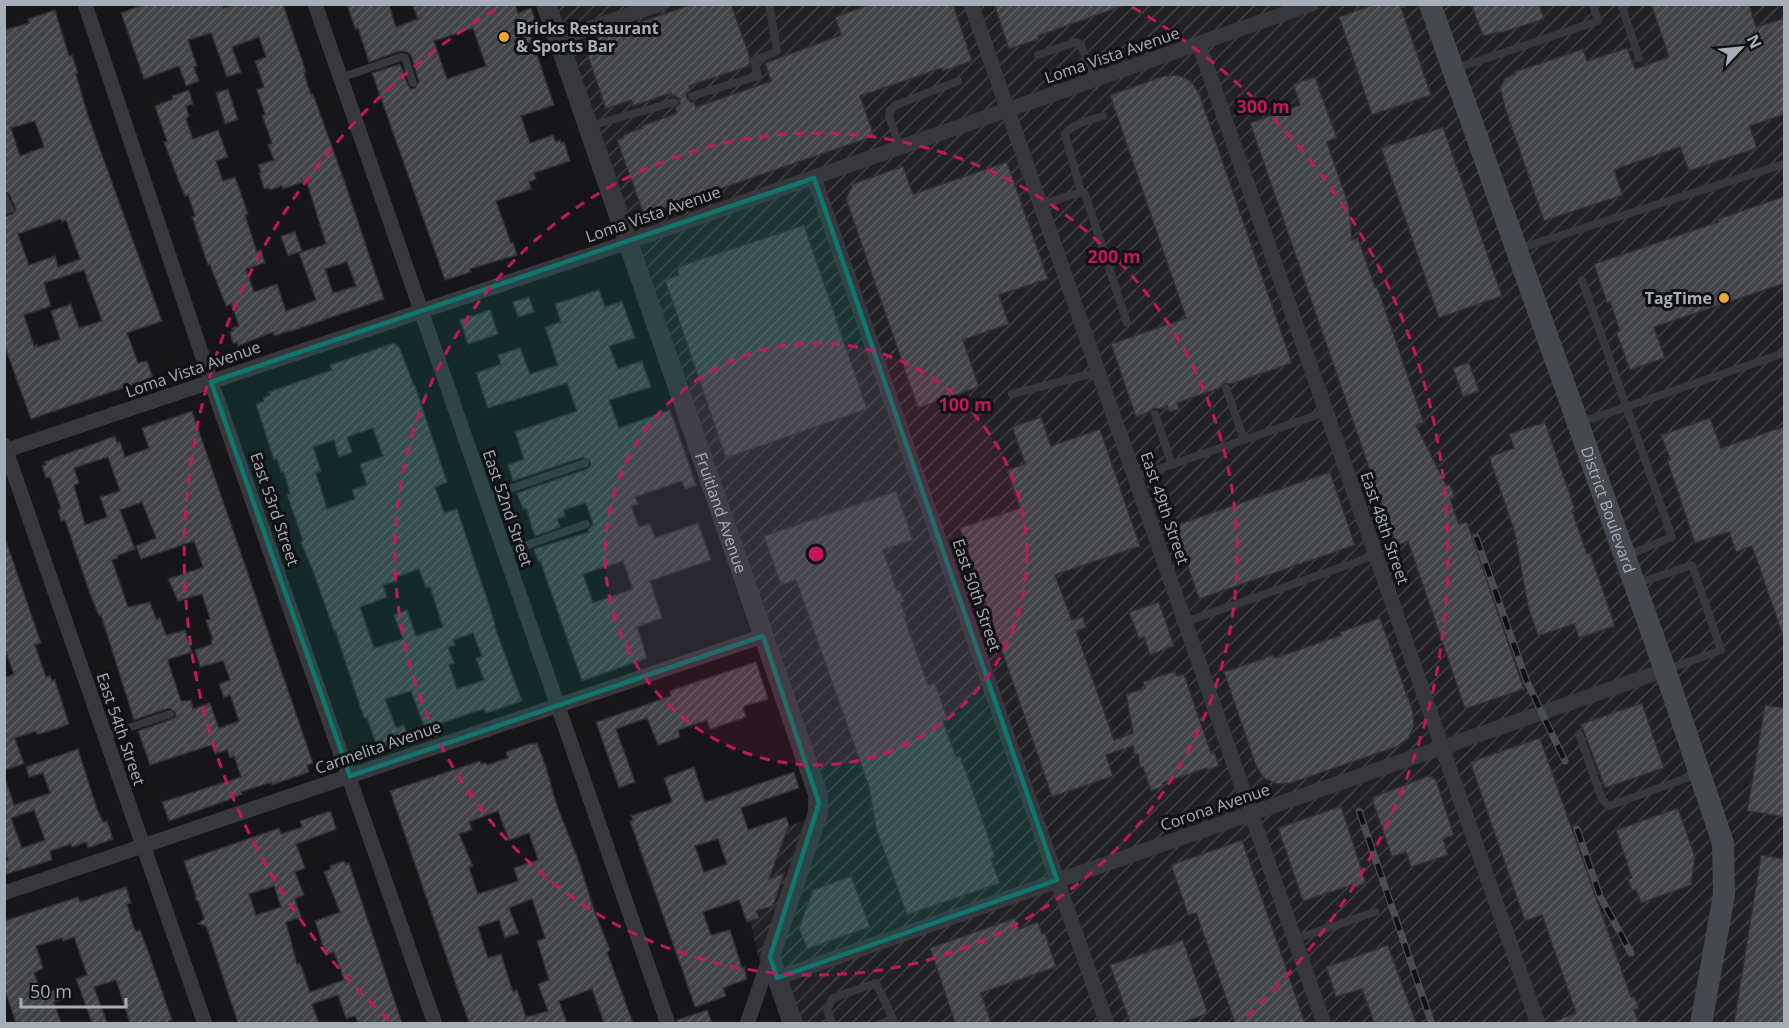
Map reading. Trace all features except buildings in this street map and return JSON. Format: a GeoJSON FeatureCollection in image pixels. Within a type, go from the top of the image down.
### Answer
{"type":"FeatureCollection","features":[{"type":"Feature","properties":{"kind":"main road","name":"District Boulevard"},"geometry":{"type":"LineString","coordinates":[[1430,4],[1665,670],[1723,843],[1724,895],[1701,1023]]}},
{"type":"Feature","properties":{"kind":"street","name":"East 53rd Street"},"geometry":{"type":"LineString","coordinates":[[85,4],[211,382],[435,1023]]}},
{"type":"Feature","properties":{"kind":"street","name":"East 52nd Street"},"geometry":{"type":"LineString","coordinates":[[315,4],[668,1023]]}},
{"type":"Feature","properties":{"kind":"street","name":"Fruitland Avenue"},"geometry":{"type":"LineString","coordinates":[[546,4],[819,801],[818,813],[770,957]]}},
{"type":"Feature","properties":{"kind":"street"},"geometry":{"type":"LineString","coordinates":[[558,39],[661,4]]}},
{"type":"Feature","properties":{"kind":"street","name":"East 49th Street"},"geometry":{"type":"LineString","coordinates":[[971,4],[1324,1023]]}},
{"type":"Feature","properties":{"kind":"street","name":"Loma Vista Avenue"},"geometry":{"type":"LineString","coordinates":[[5,449],[628,242],[1198,44],[1293,8],[1312,4]]}},
{"type":"Feature","properties":{"kind":"street","name":"East 48th Street"},"geometry":{"type":"LineString","coordinates":[[1198,44],[1538,1023]]}},
{"type":"Feature","properties":{"kind":"street","name":"East 50th Street"},"geometry":{"type":"LineString","coordinates":[[813,178],[1107,1023]]}},
{"type":"Feature","properties":{"kind":"street","name":"East 54th Street"},"geometry":{"type":"LineString","coordinates":[[5,449],[205,1023]]}},
{"type":"Feature","properties":{"kind":"street","name":"Carmelita Avenue"},"geometry":{"type":"LineString","coordinates":[[4,893],[763,636]]}},
{"type":"Feature","properties":{"kind":"street","name":"Corona Avenue"},"geometry":{"type":"LineString","coordinates":[[777,978],[1665,670]]}},
{"type":"Feature","properties":{"kind":"street"},"geometry":{"type":"LineString","coordinates":[[770,957],[793,1023]]}},
{"type":"Feature","properties":{"kind":"street"},"geometry":{"type":"LineString","coordinates":[[747,1023],[770,957]]}},
{"type":"Feature","properties":{"kind":"lane"},"geometry":{"type":"LineString","coordinates":[[692,96],[758,76],[754,61],[777,51],[769,4]]}},
{"type":"Feature","properties":{"kind":"lane"},"geometry":{"type":"LineString","coordinates":[[1453,70],[1598,21],[1593,4]]}},
{"type":"Feature","properties":{"kind":"lane"},"geometry":{"type":"LineString","coordinates":[[1621,4],[1639,58]]}},
{"type":"Feature","properties":{"kind":"lane"},"geometry":{"type":"LineString","coordinates":[[1038,55],[1076,42],[1082,45],[1094,80]]}},
{"type":"Feature","properties":{"kind":"lane"},"geometry":{"type":"LineString","coordinates":[[340,78],[400,57],[405,58],[413,84]]}},
{"type":"Feature","properties":{"kind":"lane"},"geometry":{"type":"LineString","coordinates":[[900,148],[890,110],[896,105],[958,81]]}},
{"type":"Feature","properties":{"kind":"lane"},"geometry":{"type":"LineString","coordinates":[[588,126],[674,102]]}},
{"type":"Feature","properties":{"kind":"lane"},"geometry":{"type":"LineString","coordinates":[[1103,116],[1077,125],[1065,134],[1081,192],[1085,194],[1127,323]]}},
{"type":"Feature","properties":{"kind":"lane"},"geometry":{"type":"LineString","coordinates":[[1516,250],[1785,164]]}},
{"type":"Feature","properties":{"kind":"lane"},"geometry":{"type":"LineString","coordinates":[[1041,205],[1081,192]]}},
{"type":"Feature","properties":{"kind":"lane"},"geometry":{"type":"LineString","coordinates":[[4,197],[10,209],[4,211]]}},
{"type":"Feature","properties":{"kind":"lane"},"geometry":{"type":"LineString","coordinates":[[1582,279],[1672,537],[1625,557]]}},
{"type":"Feature","properties":{"kind":"lane"},"geometry":{"type":"LineString","coordinates":[[1578,423],[1785,353]]}},
{"type":"Feature","properties":{"kind":"lane"},"geometry":{"type":"LineString","coordinates":[[1012,394],[1098,372]]}},
{"type":"Feature","properties":{"kind":"lane"},"geometry":{"type":"LineString","coordinates":[[1226,388],[1244,440]]}},
{"type":"Feature","properties":{"kind":"lane"},"geometry":{"type":"LineString","coordinates":[[1135,477],[1326,412]]}},
{"type":"Feature","properties":{"kind":"lane"},"geometry":{"type":"LineString","coordinates":[[1155,414],[1172,465]]}},
{"type":"Feature","properties":{"kind":"lane"},"geometry":{"type":"LineString","coordinates":[[486,497],[585,463]]}},
{"type":"Feature","properties":{"kind":"lane"},"geometry":{"type":"LineString","coordinates":[[504,553],[586,524]]}},
{"type":"Feature","properties":{"kind":"lane"},"geometry":{"type":"LineString","coordinates":[[1185,622],[1376,555]]}},
{"type":"Feature","properties":{"kind":"lane"},"geometry":{"type":"LineString","coordinates":[[1635,585],[1692,564],[1721,650],[1665,670]]}},
{"type":"Feature","properties":{"kind":"lane"},"geometry":{"type":"LineString","coordinates":[[104,736],[170,714]]}},
{"type":"Feature","properties":{"kind":"lane"},"geometry":{"type":"LineString","coordinates":[[1579,734],[1602,799],[1609,806],[1699,773]]}},
{"type":"Feature","properties":{"kind":"lane"},"geometry":{"type":"LineString","coordinates":[[1295,939],[1375,912]]}},
{"type":"Feature","properties":{"kind":"lane"},"geometry":{"type":"LineString","coordinates":[[832,1023],[827,1009],[833,998],[876,983],[893,1019],[880,1023]]}},
{"type":"Feature","properties":{"kind":"highlighted area"},"geometry":{"type":"Polygon","coordinates":[[[814,178],[1057,880],[777,978],[770,957],[819,803],[763,636],[350,776],[211,382],[814,178]]]}},
{"type":"Feature","properties":{"kind":"shaded area"},"geometry":{"type":"Polygon","coordinates":[[[544,5],[1784,5],[1784,1023],[790,1023],[779,990],[763,976],[733,850],[819,814],[544,5]]]}},
{"type":"Feature","properties":{"kind":"railway"},"geometry":{"type":"LineString","coordinates":[[1476,537],[1527,682],[1565,761]]}},
{"type":"Feature","properties":{"kind":"railway"},"geometry":{"type":"LineString","coordinates":[[1359,811],[1432,1024]]}},
{"type":"Feature","properties":{"kind":"railway"},"geometry":{"type":"LineString","coordinates":[[1577,829],[1600,896],[1631,953]]}},
{"type":"Feature","properties":{"kind":"place","name":"Bricks Restaurant & Sports Bar"},"geometry":{"type":"Point","coordinates":[504,37]}},
{"type":"Feature","properties":{"kind":"place","name":"TagTime"},"geometry":{"type":"Point","coordinates":[1724,298]}}]}
